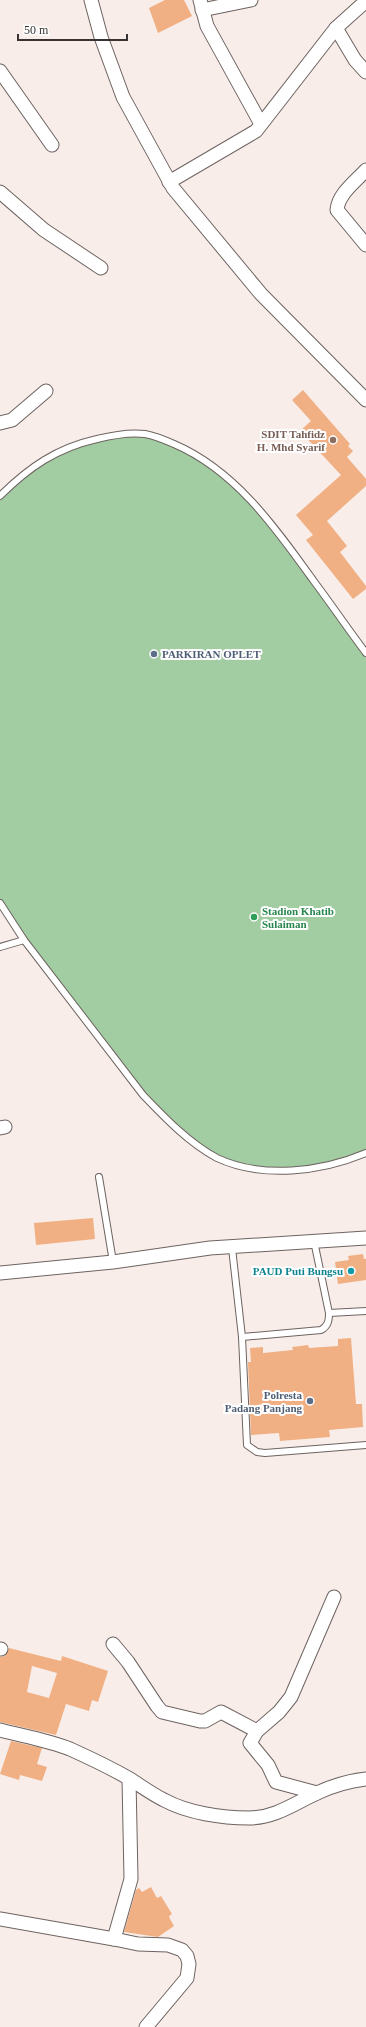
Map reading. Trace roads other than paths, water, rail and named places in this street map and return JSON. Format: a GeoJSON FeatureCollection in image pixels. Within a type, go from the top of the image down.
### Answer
{"type":"FeatureCollection","features":[{"type":"Feature","properties":{"kind":"street"},"geometry":{"type":"LineString","coordinates":[[91,0],[101,37],[123,97],[169,182],[261,294],[366,400]]}},
{"type":"Feature","properties":{"kind":"street"},"geometry":{"type":"LineString","coordinates":[[250,0],[201,5],[207,26],[261,124]]}},
{"type":"Feature","properties":{"kind":"street"},"geometry":{"type":"LineString","coordinates":[[169,182],[256,131],[336,28],[366,1]]}},
{"type":"Feature","properties":{"kind":"street"},"geometry":{"type":"LineString","coordinates":[[336,28],[355,60],[366,72]]}},
{"type":"Feature","properties":{"kind":"street"},"geometry":{"type":"LineString","coordinates":[[0,71],[52,146]]}},
{"type":"Feature","properties":{"kind":"street"},"geometry":{"type":"LineString","coordinates":[[366,170],[342,196],[337,210],[366,245]]}},
{"type":"Feature","properties":{"kind":"street"},"geometry":{"type":"LineString","coordinates":[[0,192],[44,230],[101,268]]}},
{"type":"Feature","properties":{"kind":"street"},"geometry":{"type":"LineString","coordinates":[[0,423],[12,420],[46,391]]}},
{"type":"Feature","properties":{"kind":"street"},"geometry":{"type":"LineString","coordinates":[[0,1273],[113,1262],[210,1248],[232,1248],[366,1238]]}},
{"type":"Feature","properties":{"kind":"street"},"geometry":{"type":"LineString","coordinates":[[318,1793],[276,1782],[268,1765],[250,1743],[257,1731],[279,1712],[291,1697],[334,1597]]}},
{"type":"Feature","properties":{"kind":"street"},"geometry":{"type":"LineString","coordinates":[[113,1644],[128,1662],[156,1706],[162,1712],[205,1721],[221,1712],[257,1731]]}},
{"type":"Feature","properties":{"kind":"street"},"geometry":{"type":"LineString","coordinates":[[0,1730],[56,1744],[129,1779],[164,1800],[182,1808],[205,1813],[249,1818],[260,1817],[282,1811],[318,1793],[353,1780],[366,1779]]}},
{"type":"Feature","properties":{"kind":"street"},"geometry":{"type":"LineString","coordinates":[[114,1938],[131,1879],[129,1779]]}},
{"type":"Feature","properties":{"kind":"street"},"geometry":{"type":"LineString","coordinates":[[0,1919],[114,1938],[138,1944],[168,1945],[182,1950],[186,1956],[188,1964],[186,1978],[146,2027]]}},
{"type":"Feature","properties":{"kind":"lane"},"geometry":{"type":"LineString","coordinates":[[0,496],[24,472],[42,460],[75,445],[108,436],[130,434],[146,434],[160,438],[198,455],[245,494],[292,551],[365,650]]}},
{"type":"Feature","properties":{"kind":"lane"},"geometry":{"type":"LineString","coordinates":[[0,903],[24,940],[143,1095],[164,1118],[204,1150],[234,1164],[264,1170],[285,1170],[333,1164],[366,1153]]}},
{"type":"Feature","properties":{"kind":"lane"},"geometry":{"type":"LineString","coordinates":[[0,947],[24,940]]}},
{"type":"Feature","properties":{"kind":"lane"},"geometry":{"type":"LineString","coordinates":[[99,1177],[113,1262]]}},
{"type":"Feature","properties":{"kind":"lane"},"geometry":{"type":"LineString","coordinates":[[242,1337],[321,1330],[326,1327],[329,1321],[329,1313],[314,1241]]}},
{"type":"Feature","properties":{"kind":"lane"},"geometry":{"type":"LineString","coordinates":[[232,1248],[242,1337],[247,1445],[257,1452],[265,1453],[366,1445]]}},
{"type":"Feature","properties":{"kind":"lane"},"geometry":{"type":"LineString","coordinates":[[329,1313],[366,1311]]}},
{"type":"Feature","properties":{"kind":"place","name":"SDIT Tahfidz H. Mhd Syarif"},"geometry":{"type":"Point","coordinates":[333,440]}},
{"type":"Feature","properties":{"kind":"place","name":"PARKIRAN OPLET"},"geometry":{"type":"Point","coordinates":[154,654]}},
{"type":"Feature","properties":{"kind":"place","name":"Stadion Khatib Sulaiman"},"geometry":{"type":"Point","coordinates":[254,917]}},
{"type":"Feature","properties":{"kind":"place","name":"PAUD Puti Bungsu"},"geometry":{"type":"Point","coordinates":[351,1271]}},
{"type":"Feature","properties":{"kind":"place","name":"Polresta Padang Panjang"},"geometry":{"type":"Point","coordinates":[310,1401]}}]}
